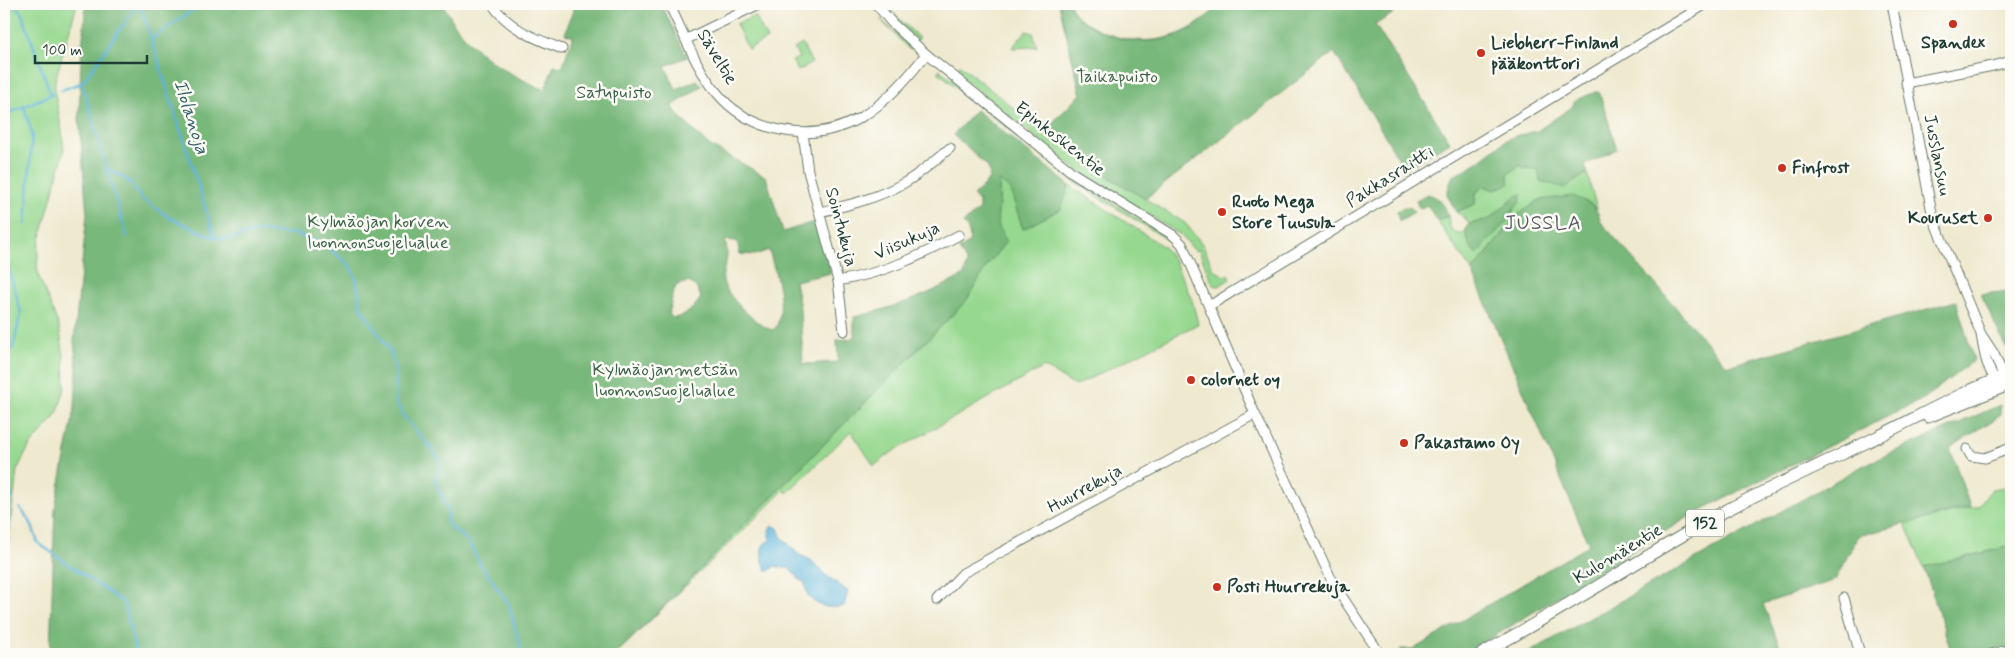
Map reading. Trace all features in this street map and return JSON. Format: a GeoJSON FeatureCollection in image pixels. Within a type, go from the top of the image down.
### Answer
{"type":"FeatureCollection","features":[{"type":"Feature","properties":{"kind":"main road","name":"Kulomäentie"},"geometry":{"type":"LineString","coordinates":[[1481,654],[1541,621],[1657,550],[1726,511],[1876,438],[2005,381]]}},
{"type":"Feature","properties":{"kind":"main road","name":"Kulomäentie"},"geometry":{"type":"LineString","coordinates":[[1494,654],[1541,621]]}},
{"type":"Feature","properties":{"kind":"street"},"geometry":{"type":"LineString","coordinates":[[492,4],[502,15],[527,35],[562,49]]}},
{"type":"Feature","properties":{"kind":"street","name":"Säveltie"},"geometry":{"type":"LineString","coordinates":[[669,4],[707,79],[721,98],[735,110],[760,124],[789,132],[803,133],[840,128],[868,114],[884,101],[926,54]]}},
{"type":"Feature","properties":{"kind":"street"},"geometry":{"type":"LineString","coordinates":[[687,39],[759,4]]}},
{"type":"Feature","properties":{"kind":"street","name":"Epinkoskentie"},"geometry":{"type":"LineString","coordinates":[[876,4],[892,23],[926,54],[1077,176],[1177,238],[1188,255],[1209,306]]}},
{"type":"Feature","properties":{"kind":"street","name":"Pakkasraitti"},"geometry":{"type":"LineString","coordinates":[[1209,306],[1706,4]]}},
{"type":"Feature","properties":{"kind":"street","name":"Jusslansuu"},"geometry":{"type":"LineString","coordinates":[[1892,4],[1933,218],[1944,250],[1981,334],[1994,354],[2005,381]]}},
{"type":"Feature","properties":{"kind":"street"},"geometry":{"type":"LineString","coordinates":[[1906,83],[2011,61]]}},
{"type":"Feature","properties":{"kind":"street","name":"Sointukuja"},"geometry":{"type":"LineString","coordinates":[[803,133],[808,171],[838,281],[844,331]]}},
{"type":"Feature","properties":{"kind":"street"},"geometry":{"type":"LineString","coordinates":[[820,212],[866,200],[892,190],[913,177],[950,148]]}},
{"type":"Feature","properties":{"kind":"street","name":"Viisukuja"},"geometry":{"type":"LineString","coordinates":[[838,281],[900,265],[959,236]]}},
{"type":"Feature","properties":{"kind":"street"},"geometry":{"type":"LineString","coordinates":[[1209,306],[1255,414],[1333,583],[1378,654]]}},
{"type":"Feature","properties":{"kind":"street","name":"Huurrekuja"},"geometry":{"type":"LineString","coordinates":[[937,600],[963,574],[1255,414]]}},
{"type":"Feature","properties":{"kind":"street"},"geometry":{"type":"LineString","coordinates":[[1967,449],[1971,456],[1985,458],[2011,448]]}},
{"type":"Feature","properties":{"kind":"street"},"geometry":{"type":"LineString","coordinates":[[1844,598],[1860,654]]}},
{"type":"Feature","properties":{"kind":"street"},"geometry":{"type":"LineString","coordinates":[[1992,654],[2011,649]]}},
{"type":"Feature","properties":{"kind":"green space"},"geometry":{"type":"Polygon","coordinates":[[[1230,3],[1408,4],[1375,25],[1450,142],[1405,169],[1334,52],[1145,199],[1086,163],[1047,128],[1081,94],[1059,4],[1070,4],[1074,13],[1081,19],[1109,35],[1134,41],[1146,41],[1172,37],[1184,32],[1198,24],[1218,8],[1230,3]]]}},
{"type":"Feature","properties":{"kind":"green space"},"geometry":{"type":"Polygon","coordinates":[[[4,4],[77,4],[55,81],[55,94],[64,151],[39,244],[37,267],[39,277],[59,326],[64,356],[65,388],[58,411],[52,421],[29,447],[17,470],[4,579],[4,4]]]}},
{"type":"Feature","properties":{"kind":"green space"},"geometry":{"type":"Polygon","coordinates":[[[86,4],[443,4],[462,34],[485,57],[513,75],[545,90],[554,65],[562,68],[573,36],[565,34],[575,4],[661,4],[687,57],[665,66],[676,89],[697,80],[702,86],[672,106],[679,116],[707,144],[766,177],[783,232],[817,221],[831,273],[795,281],[800,309],[803,364],[838,362],[837,340],[854,337],[854,317],[911,300],[938,289],[964,275],[967,263],[959,249],[969,243],[970,238],[968,230],[963,224],[979,209],[979,201],[973,196],[988,179],[989,171],[987,166],[953,135],[976,110],[1069,185],[1061,209],[1023,229],[1010,189],[999,181],[998,222],[1006,241],[987,266],[966,301],[616,654],[50,654],[55,508],[75,407],[77,368],[74,341],[87,214],[79,117],[86,4]],[[725,240],[727,258],[723,271],[723,281],[730,295],[743,310],[759,323],[772,330],[776,328],[779,319],[780,299],[777,278],[769,250],[755,255],[740,254],[737,241],[725,240]],[[689,282],[677,285],[673,292],[669,314],[673,318],[682,316],[689,311],[701,297],[696,287],[689,282]]]}},
{"type":"Feature","properties":{"kind":"green space"},"geometry":{"type":"Polygon","coordinates":[[[881,4],[884,4],[919,38],[917,41],[881,4]]]}},
{"type":"Feature","properties":{"kind":"green space","name":"Taikapuisto"},"geometry":{"type":"Polygon","coordinates":[[[1059,4],[1070,4],[1080,18],[1106,33],[1131,40],[1156,40],[1181,33],[1193,27],[1225,4],[1086,163],[1185,223],[1203,245],[1214,270],[1225,276],[1228,274],[1230,279],[1219,286],[1213,285],[1199,250],[1195,251],[1181,235],[1075,169],[953,70],[960,65],[1043,132],[1081,94],[1059,4]]]}},
{"type":"Feature","properties":{"kind":"green space"},"geometry":{"type":"Polygon","coordinates":[[[755,16],[767,39],[748,49],[736,24],[755,16]]]}},
{"type":"Feature","properties":{"kind":"green space"},"geometry":{"type":"Polygon","coordinates":[[[880,19],[912,47],[910,50],[880,19]]]}},
{"type":"Feature","properties":{"kind":"green space"},"geometry":{"type":"Polygon","coordinates":[[[1026,31],[1033,33],[1037,47],[1012,48],[1026,31]]]}},
{"type":"Feature","properties":{"kind":"green space"},"geometry":{"type":"Polygon","coordinates":[[[802,44],[812,63],[798,71],[792,61],[799,58],[794,49],[802,44]]]}},
{"type":"Feature","properties":{"kind":"green space"},"geometry":{"type":"Polygon","coordinates":[[[939,69],[1072,177],[1169,238],[1168,240],[1071,180],[939,73],[939,69]]]}},
{"type":"Feature","properties":{"kind":"green space"},"geometry":{"type":"Polygon","coordinates":[[[1599,91],[1617,149],[1585,165],[1587,173],[1565,188],[1540,181],[1538,169],[1523,168],[1521,165],[1508,174],[1509,184],[1494,190],[1484,186],[1476,193],[1475,204],[1456,212],[1447,194],[1452,177],[1478,162],[1505,141],[1515,136],[1537,131],[1572,107],[1575,100],[1599,91]]]}},
{"type":"Feature","properties":{"kind":"green space"},"geometry":{"type":"Polygon","coordinates":[[[1521,165],[1524,168],[1538,168],[1565,188],[1587,173],[1597,209],[1590,203],[1518,215],[1472,271],[1437,221],[1448,216],[1450,228],[1457,234],[1462,234],[1465,231],[1469,244],[1511,217],[1513,210],[1521,201],[1515,196],[1490,219],[1469,224],[1464,217],[1456,212],[1475,204],[1476,193],[1484,185],[1521,165]]]}},
{"type":"Feature","properties":{"kind":"green space"},"geometry":{"type":"Polygon","coordinates":[[[999,180],[1010,189],[1023,229],[1061,209],[1069,185],[1164,247],[1175,262],[1192,300],[1198,324],[1075,386],[1044,367],[892,452],[874,466],[851,431],[787,493],[784,490],[616,654],[966,301],[987,266],[1006,241],[996,220],[999,202],[999,180]]]}},
{"type":"Feature","properties":{"kind":"green space"},"geometry":{"type":"Polygon","coordinates":[[[1428,194],[1436,197],[1441,202],[1448,216],[1437,221],[1427,205],[1421,208],[1418,206],[1416,200],[1428,194]]]}},
{"type":"Feature","properties":{"kind":"green space"},"geometry":{"type":"Polygon","coordinates":[[[1522,194],[1511,217],[1476,254],[1469,244],[1465,231],[1469,224],[1490,219],[1515,196],[1522,194]]]}},
{"type":"Feature","properties":{"kind":"green space"},"geometry":{"type":"Polygon","coordinates":[[[1573,196],[1588,203],[1597,211],[1601,222],[1727,366],[1956,301],[1974,360],[1925,398],[1695,513],[1465,654],[1404,654],[1400,649],[1414,649],[1589,545],[1472,271],[1518,215],[1539,200],[1573,196]]]}},
{"type":"Feature","properties":{"kind":"green space"},"geometry":{"type":"Polygon","coordinates":[[[1405,207],[1411,208],[1414,212],[1399,221],[1397,211],[1405,207]]]}},
{"type":"Feature","properties":{"kind":"green space"},"geometry":{"type":"Polygon","coordinates":[[[2011,291],[2011,348],[2006,348],[1981,294],[2011,291]]]}},
{"type":"Feature","properties":{"kind":"green space"},"geometry":{"type":"Polygon","coordinates":[[[2000,405],[2001,415],[1950,448],[1970,507],[1858,536],[1835,580],[1763,604],[1783,654],[1526,654],[1864,465],[2000,405]]]}},
{"type":"Feature","properties":{"kind":"green space"},"geometry":{"type":"Polygon","coordinates":[[[2011,486],[2011,546],[1924,567],[1905,524],[1979,506],[1992,489],[2011,486]]]}},
{"type":"Feature","properties":{"kind":"green space"},"geometry":{"type":"Polygon","coordinates":[[[2011,546],[2011,654],[1952,654],[1924,567],[2011,546]]]}},
{"type":"Feature","properties":{"kind":"water"},"geometry":{"type":"Polygon","coordinates":[[[772,525],[778,528],[781,536],[798,554],[811,560],[827,576],[848,591],[844,606],[830,607],[813,601],[808,596],[804,582],[788,567],[775,566],[768,572],[762,556],[762,549],[764,544],[770,540],[769,530],[772,525]]]}},
{"type":"Feature","properties":{"kind":"waterway"},"geometry":{"type":"LineString","coordinates":[[11,4],[21,11],[51,95]]}},
{"type":"Feature","properties":{"kind":"waterway"},"geometry":{"type":"LineString","coordinates":[[61,90],[82,83],[138,4]]}},
{"type":"Feature","properties":{"kind":"waterway","name":"Ilolanoja"},"geometry":{"type":"LineString","coordinates":[[140,4],[215,238]]}},
{"type":"Feature","properties":{"kind":"waterway"},"geometry":{"type":"LineString","coordinates":[[151,39],[202,4]]}},
{"type":"Feature","properties":{"kind":"waterway"},"geometry":{"type":"LineString","coordinates":[[82,83],[106,168],[129,181],[141,198],[170,218],[215,238],[228,239],[260,231],[296,234],[325,245],[349,265],[356,278],[361,308],[391,353],[396,372],[396,403],[405,418],[439,458],[440,468],[435,481],[449,513],[446,519],[449,526],[467,540],[479,562],[509,605],[522,654]]}},
{"type":"Feature","properties":{"kind":"waterway"},"geometry":{"type":"LineString","coordinates":[[4,115],[53,94]]}},
{"type":"Feature","properties":{"kind":"waterway"},"geometry":{"type":"LineString","coordinates":[[24,106],[32,134],[26,224]]}},
{"type":"Feature","properties":{"kind":"waterway"},"geometry":{"type":"LineString","coordinates":[[106,168],[127,236]]}},
{"type":"Feature","properties":{"kind":"waterway"},"geometry":{"type":"LineString","coordinates":[[4,253],[21,312],[13,348],[4,352]]}},
{"type":"Feature","properties":{"kind":"waterway"},"geometry":{"type":"LineString","coordinates":[[4,491],[9,492],[13,499]]}},
{"type":"Feature","properties":{"kind":"waterway"},"geometry":{"type":"LineString","coordinates":[[20,508],[31,523],[38,543],[124,603],[136,654]]}},
{"type":"Feature","properties":{"kind":"place","name":"Spandex"},"geometry":{"type":"Point","coordinates":[1953,24]}},
{"type":"Feature","properties":{"kind":"place","name":"Liebherr-Finland pääkonttori"},"geometry":{"type":"Point","coordinates":[1481,53]}},
{"type":"Feature","properties":{"kind":"place","name":"Finfrost"},"geometry":{"type":"Point","coordinates":[1782,168]}},
{"type":"Feature","properties":{"kind":"place","name":"Ruoto Mega Store Tuusula"},"geometry":{"type":"Point","coordinates":[1222,212]}},
{"type":"Feature","properties":{"kind":"place","name":"Kouruset"},"geometry":{"type":"Point","coordinates":[1988,218]}},
{"type":"Feature","properties":{"kind":"place","name":"colornet oy"},"geometry":{"type":"Point","coordinates":[1191,380]}},
{"type":"Feature","properties":{"kind":"place","name":"Pakastamo Oy"},"geometry":{"type":"Point","coordinates":[1404,443]}},
{"type":"Feature","properties":{"kind":"place","name":"Posti Huurrekuja"},"geometry":{"type":"Point","coordinates":[1217,587]}},
{"type":"Feature","properties":{"kind":"district","name":"JUSSLA"},"geometry":{"type":"Point","coordinates":[1543,223]}},
{"type":"Feature","properties":{"kind":"park label","name":"Satupuisto"},"geometry":{"type":"Point","coordinates":[614,93]}},
{"type":"Feature","properties":{"kind":"park label","name":"Kylmäojan korven luonnonsuojelualue"},"geometry":{"type":"Point","coordinates":[378,232]}},
{"type":"Feature","properties":{"kind":"park label","name":"Kylmäojanmetsän luonnonsuojelualue"},"geometry":{"type":"Point","coordinates":[665,380]}}]}
